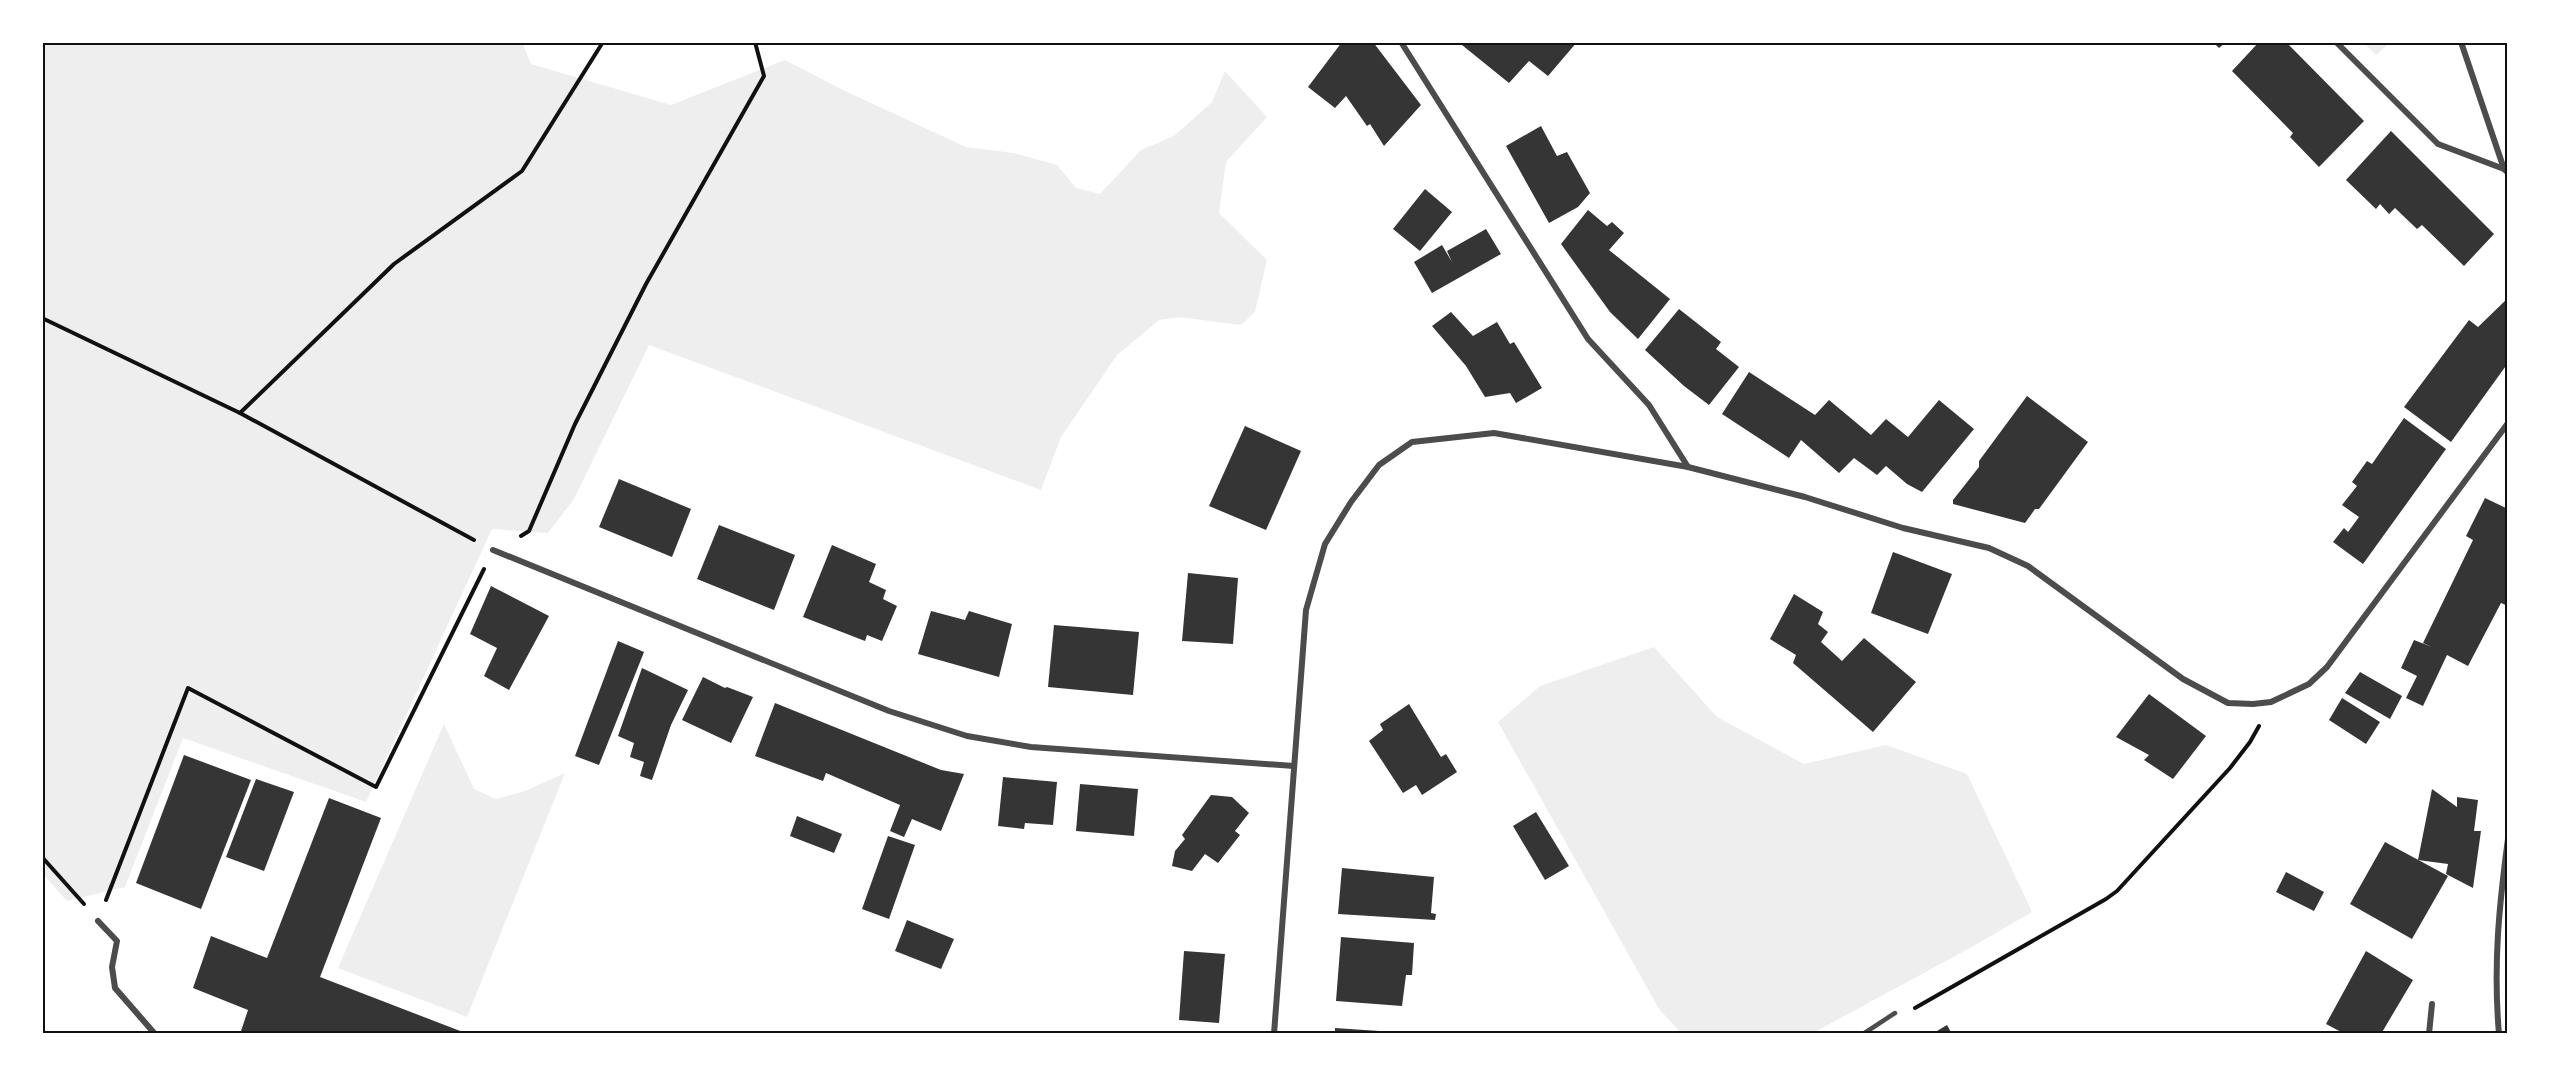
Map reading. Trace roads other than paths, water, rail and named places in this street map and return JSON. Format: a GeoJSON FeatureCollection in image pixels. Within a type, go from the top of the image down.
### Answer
{"type":"FeatureCollection","features":[{"type":"Feature","properties":{"kind":"street"},"geometry":{"type":"LineString","coordinates":[[1401,42],[1588,339],[1649,405],[1688,467]]}},
{"type":"Feature","properties":{"kind":"street"},"geometry":{"type":"LineString","coordinates":[[2336,42],[2438,144],[2506,171]]}},
{"type":"Feature","properties":{"kind":"street"},"geometry":{"type":"LineString","coordinates":[[2462,42],[2506,171]]}},
{"type":"Feature","properties":{"kind":"street"},"geometry":{"type":"LineString","coordinates":[[1274,1034],[1306,610],[1325,544],[1351,502],[1379,465],[1412,441],[1494,433],[1688,467],[1805,498],[1904,528],[1989,548],[2028,566],[2183,679],[2228,703],[2253,704],[2271,702],[2309,684],[2327,667],[2508,423]]}},
{"type":"Feature","properties":{"kind":"street"},"geometry":{"type":"LineString","coordinates":[[493,550],[889,711],[967,736],[1031,747],[1294,766]]}},
{"type":"Feature","properties":{"kind":"street"},"geometry":{"type":"LineString","coordinates":[[2499,1034],[2496,1000],[2498,913],[2508,839]]}},
{"type":"Feature","properties":{"kind":"street"},"geometry":{"type":"LineString","coordinates":[[98,921],[117,942],[112,967],[115,988],[155,1034]]}},
{"type":"Feature","properties":{"kind":"street"},"geometry":{"type":"LineString","coordinates":[[2428,1034],[2432,1004]]}},
{"type":"Feature","properties":{"kind":"lane"},"geometry":{"type":"LineString","coordinates":[[1863,1034],[1895,1013]]}}]}
